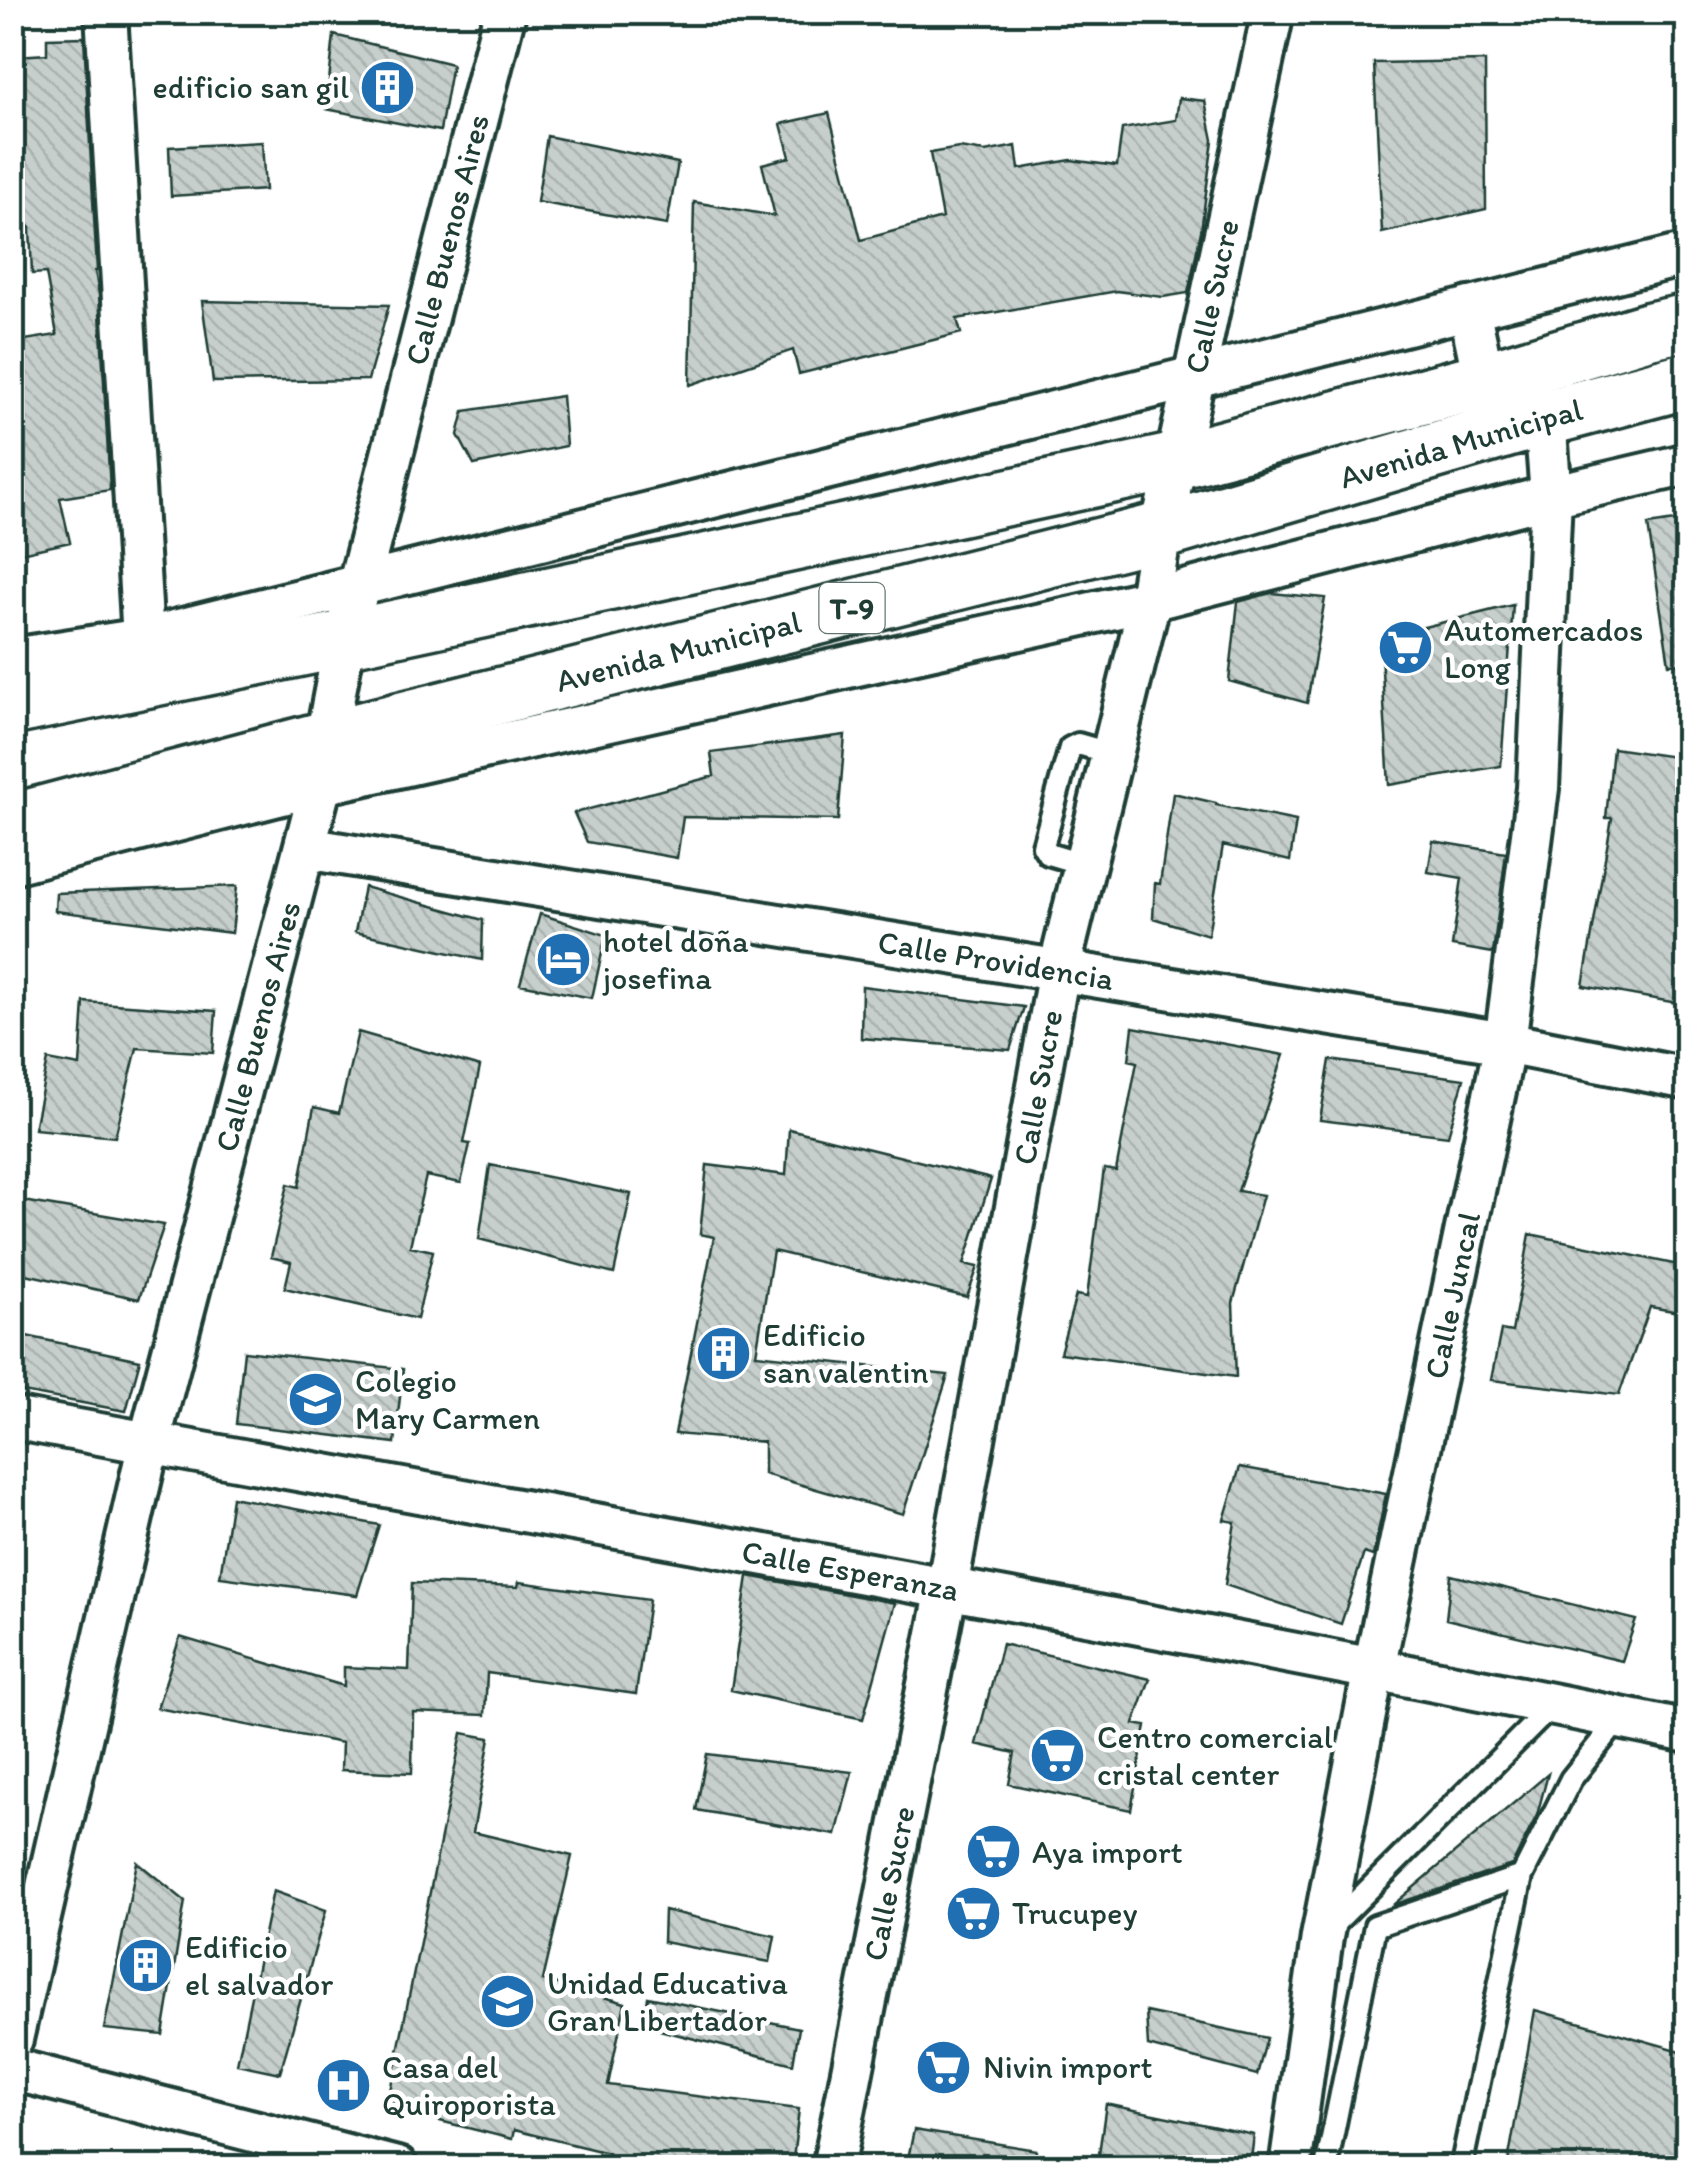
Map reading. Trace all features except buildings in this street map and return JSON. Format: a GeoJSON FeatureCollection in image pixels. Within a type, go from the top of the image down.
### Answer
{"type":"FeatureCollection","features":[{"type":"Feature","properties":{"kind":"highway","name":"Avenida Municipal"},"geometry":{"type":"LineString","coordinates":[[12,707],[1177,461],[1688,322]]}},
{"type":"Feature","properties":{"kind":"highway","name":"Avenida Municipal"},"geometry":{"type":"LineString","coordinates":[[12,822],[323,762],[1161,531],[1688,380]]}},
{"type":"Feature","properties":{"kind":"street"},"geometry":{"type":"LineString","coordinates":[[106,12],[142,638]]}},
{"type":"Feature","properties":{"kind":"street","name":"Calle Buenos Aires"},"geometry":{"type":"LineString","coordinates":[[12,2039],[148,1443],[304,848],[345,639],[505,12]]}},
{"type":"Feature","properties":{"kind":"street","name":"Calle Sucre"},"geometry":{"type":"LineString","coordinates":[[833,2168],[948,1588],[1059,970],[1150,600],[1161,531],[1273,12]]}},
{"type":"Feature","properties":{"kind":"street"},"geometry":{"type":"LineString","coordinates":[[12,659],[142,638],[1688,254]]}},
{"type":"Feature","properties":{"kind":"street"},"geometry":{"type":"LineString","coordinates":[[1470,308],[1484,380]]}},
{"type":"Feature","properties":{"kind":"street","name":"Calle Juncal"},"geometry":{"type":"LineString","coordinates":[[1290,2168],[1322,1937],[1504,1042],[1538,788],[1551,496],[1546,418]]}},
{"type":"Feature","properties":{"kind":"street","name":"Avenida Municipal"},"geometry":{"type":"LineString","coordinates":[[12,863],[323,762],[1150,600],[1688,464]]}},
{"type":"Feature","properties":{"kind":"street","name":"Calle Providencia"},"geometry":{"type":"LineString","coordinates":[[304,848],[1504,1042],[1688,1079]]}},
{"type":"Feature","properties":{"kind":"street","name":"Calle Esperanza"},"geometry":{"type":"LineString","coordinates":[[12,1418],[948,1588],[1688,1732]]}},
{"type":"Feature","properties":{"kind":"street"},"geometry":{"type":"LineString","coordinates":[[12,2069],[397,2168]]}},
{"type":"Feature","properties":{"kind":"lane"},"geometry":{"type":"LineString","coordinates":[[1322,1937],[1554,1705]]}},
{"type":"Feature","properties":{"kind":"lane"},"geometry":{"type":"LineString","coordinates":[[1462,2168],[1522,1876],[1571,1779],[1620,1718]]}},
{"type":"Feature","properties":{"kind":"lane"},"geometry":{"type":"LineString","coordinates":[[1326,2168],[1375,1926],[1522,1876]]}},
{"type":"Feature","properties":{"kind":"place","name":"edificio san gil"},"geometry":{"type":"Point","coordinates":[388,87]}},
{"type":"Feature","properties":{"kind":"place","name":"Automercados Long"},"geometry":{"type":"Point","coordinates":[1405,648]}},
{"type":"Feature","properties":{"kind":"place","name":"hotel doña josefina"},"geometry":{"type":"Point","coordinates":[564,959]}},
{"type":"Feature","properties":{"kind":"place","name":"Edificio san valentin"},"geometry":{"type":"Point","coordinates":[724,1353]}},
{"type":"Feature","properties":{"kind":"place","name":"Colegio Mary Carmen"},"geometry":{"type":"Point","coordinates":[316,1399]}},
{"type":"Feature","properties":{"kind":"place","name":"Centro comercial cristal center"},"geometry":{"type":"Point","coordinates":[1058,1755]}},
{"type":"Feature","properties":{"kind":"place","name":"Aya import"},"geometry":{"type":"Point","coordinates":[993,1852]}},
{"type":"Feature","properties":{"kind":"place","name":"Trucupey"},"geometry":{"type":"Point","coordinates":[973,1913]}},
{"type":"Feature","properties":{"kind":"place","name":"Edificio el salvador"},"geometry":{"type":"Point","coordinates":[146,1965]}},
{"type":"Feature","properties":{"kind":"place","name":"Unidad Educativa Gran Libertador"},"geometry":{"type":"Point","coordinates":[508,2001]}},
{"type":"Feature","properties":{"kind":"place","name":"Nivin import"},"geometry":{"type":"Point","coordinates":[944,2067]}},
{"type":"Feature","properties":{"kind":"place","name":"Casa del Quiroporista"},"geometry":{"type":"Point","coordinates":[343,2085]}}]}
